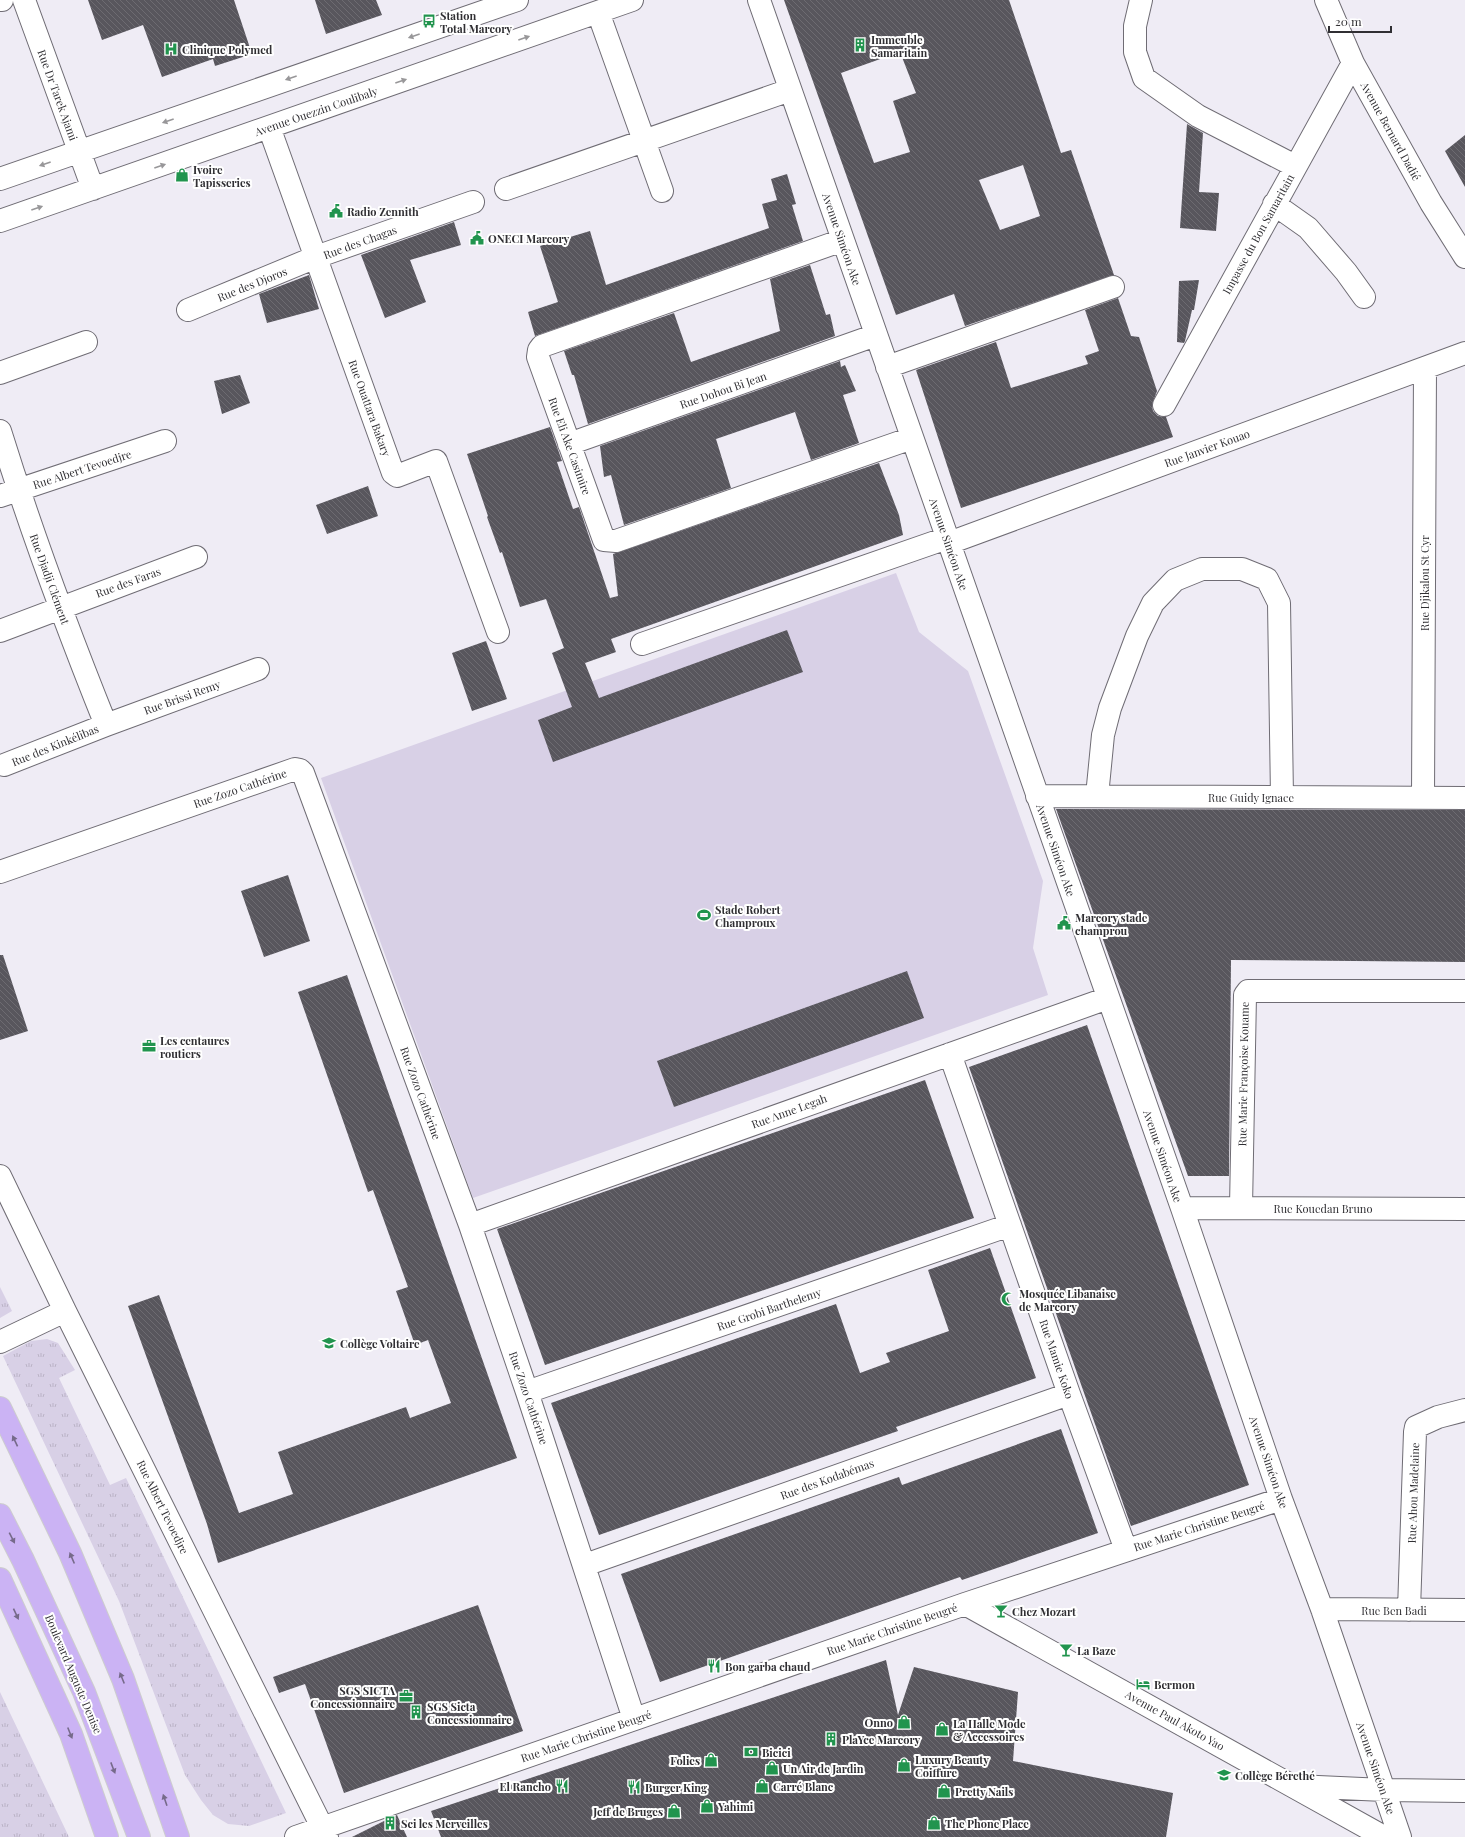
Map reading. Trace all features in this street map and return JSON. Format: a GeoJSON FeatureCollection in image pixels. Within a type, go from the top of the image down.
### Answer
{"type":"FeatureCollection","features":[{"type":"Feature","properties":{"kind":"highway"},"geometry":{"type":"LineString","coordinates":[[0,1408],[70,1553],[123,1679],[178,1837]]}},
{"type":"Feature","properties":{"kind":"highway","name":"Boulevard Auguste Denise"},"geometry":{"type":"LineString","coordinates":[[0,1515],[23,1560],[84,1692],[139,1837]]}},
{"type":"Feature","properties":{"kind":"highway"},"geometry":{"type":"LineString","coordinates":[[0,1579],[71,1734],[107,1837]]}},
{"type":"Feature","properties":{"kind":"street","name":"Rue Dr Tarek Ajami"},"geometry":{"type":"LineString","coordinates":[[24,0],[93,189]]}},
{"type":"Feature","properties":{"kind":"street"},"geometry":{"type":"LineString","coordinates":[[0,179],[517,0]]}},
{"type":"Feature","properties":{"kind":"street","name":"Avenue Ouezzin Coulibaly"},"geometry":{"type":"LineString","coordinates":[[0,221],[632,0]]}},
{"type":"Feature","properties":{"kind":"street","name":"Avenue Siméon Ake"},"geometry":{"type":"LineString","coordinates":[[759,0],[1182,1208],[1282,1499],[1322,1609],[1400,1837]]}},
{"type":"Feature","properties":{"kind":"street"},"geometry":{"type":"LineString","coordinates":[[1141,0],[1135,26],[1135,52],[1144,78],[1198,116],[1295,166]]}},
{"type":"Feature","properties":{"kind":"street","name":"Avenue Bernard Dadié"},"geometry":{"type":"LineString","coordinates":[[1326,0],[1353,63],[1431,203],[1465,257]]}},
{"type":"Feature","properties":{"kind":"street"},"geometry":{"type":"LineString","coordinates":[[598,12],[662,191]]}},
{"type":"Feature","properties":{"kind":"street","name":"Impasse du Bon Samaritain"},"geometry":{"type":"LineString","coordinates":[[1164,405],[1353,63]]}},
{"type":"Feature","properties":{"kind":"street"},"geometry":{"type":"LineString","coordinates":[[506,189],[790,90]]}},
{"type":"Feature","properties":{"kind":"street","name":"Rue Ouattara Bakary"},"geometry":{"type":"LineString","coordinates":[[269,127],[393,473],[397,476],[436,462],[498,632]]}},
{"type":"Feature","properties":{"kind":"street","name":"Rue des Chagas"},"geometry":{"type":"LineString","coordinates":[[316,257],[473,202]]}},
{"type":"Feature","properties":{"kind":"street"},"geometry":{"type":"LineString","coordinates":[[1274,204],[1308,228],[1346,272],[1364,298]]}},
{"type":"Feature","properties":{"kind":"street","name":"Rue Eli Ake Casimire"},"geometry":{"type":"LineString","coordinates":[[843,240],[542,346],[539,350],[538,357],[604,540],[610,542],[912,438]]}},
{"type":"Feature","properties":{"kind":"street","name":"Rue des Djoros"},"geometry":{"type":"LineString","coordinates":[[188,310],[316,257]]}},
{"type":"Feature","properties":{"kind":"street"},"geometry":{"type":"LineString","coordinates":[[887,367],[1113,287]]}},
{"type":"Feature","properties":{"kind":"street","name":"Rue Dohou Bi Jean"},"geometry":{"type":"LineString","coordinates":[[569,444],[876,336]]}},
{"type":"Feature","properties":{"kind":"street"},"geometry":{"type":"LineString","coordinates":[[0,373],[86,342]]}},
{"type":"Feature","properties":{"kind":"street","name":"Rue Janvier Kouao"},"geometry":{"type":"LineString","coordinates":[[642,644],[948,540],[1465,353]]}},
{"type":"Feature","properties":{"kind":"street","name":"Rue Djikalou St Cyr"},"geometry":{"type":"LineString","coordinates":[[1423,798],[1425,368]]}},
{"type":"Feature","properties":{"kind":"street","name":"Rue Djadji Clément"},"geometry":{"type":"LineString","coordinates":[[0,431],[9,493],[59,607],[106,725]]}},
{"type":"Feature","properties":{"kind":"street","name":"Rue Albert Tevoedjre"},"geometry":{"type":"LineString","coordinates":[[9,493],[165,441]]}},
{"type":"Feature","properties":{"kind":"street","name":"Rue des Faras"},"geometry":{"type":"LineString","coordinates":[[0,631],[59,607],[196,557]]}},
{"type":"Feature","properties":{"kind":"street"},"geometry":{"type":"LineString","coordinates":[[1097,796],[1103,735],[1110,708],[1137,636],[1153,603],[1175,580],[1202,569],[1242,569],[1267,579],[1279,603],[1282,797]]}},
{"type":"Feature","properties":{"kind":"street","name":"Rue Brissi Remy"},"geometry":{"type":"LineString","coordinates":[[106,725],[258,669]]}},
{"type":"Feature","properties":{"kind":"street","name":"Rue des Kinkélibas"},"geometry":{"type":"LineString","coordinates":[[4,765],[106,725]]}},
{"type":"Feature","properties":{"kind":"street","name":"Rue Zozo Cathérine"},"geometry":{"type":"LineString","coordinates":[[0,872],[295,769],[300,770],[303,773],[470,1225],[585,1565],[634,1720]]}},
{"type":"Feature","properties":{"kind":"street","name":"Rue Guidy Ignace"},"geometry":{"type":"LineString","coordinates":[[1037,796],[1465,798]]}},
{"type":"Feature","properties":{"kind":"street","name":"Rue Marie Françoise Kouame"},"geometry":{"type":"LineString","coordinates":[[1241,1207],[1245,995],[1248,991],[1465,991]]}},
{"type":"Feature","properties":{"kind":"street","name":"Rue Anne Legah"},"geometry":{"type":"LineString","coordinates":[[470,1225],[1108,998]]}},
{"type":"Feature","properties":{"kind":"street","name":"Rue Mamie Koko"},"geometry":{"type":"LineString","coordinates":[[950,1054],[1069,1394],[1126,1550]]}},
{"type":"Feature","properties":{"kind":"street","name":"Rue Albert Tevoedjre"},"geometry":{"type":"LineString","coordinates":[[0,1176],[65,1311],[325,1833]]}},
{"type":"Feature","properties":{"kind":"street","name":"Rue Kouedan Bruno"},"geometry":{"type":"LineString","coordinates":[[1182,1208],[1241,1207],[1465,1209]]}},
{"type":"Feature","properties":{"kind":"street","name":"Rue Grobi Barthelemy"},"geometry":{"type":"LineString","coordinates":[[527,1392],[1010,1225]]}},
{"type":"Feature","properties":{"kind":"street"},"geometry":{"type":"LineString","coordinates":[[0,1342],[65,1311]]}},
{"type":"Feature","properties":{"kind":"street","name":"Rue des Kodabémas"},"geometry":{"type":"LineString","coordinates":[[585,1565],[1069,1394]]}},
{"type":"Feature","properties":{"kind":"street","name":"Rue Ahou Madelaine"},"geometry":{"type":"LineString","coordinates":[[1409,1610],[1416,1427],[1438,1417],[1465,1410]]}},
{"type":"Feature","properties":{"kind":"street","name":"Rue Marie Christine Beugré"},"geometry":{"type":"LineString","coordinates":[[296,1837],[325,1833],[634,1720],[965,1604],[1282,1499]]}},
{"type":"Feature","properties":{"kind":"street","name":"Avenue Paul Akoto Yao"},"geometry":{"type":"LineString","coordinates":[[965,1604],[1384,1837]]}},
{"type":"Feature","properties":{"kind":"street","name":"Rue Ben Badi"},"geometry":{"type":"LineString","coordinates":[[1322,1609],[1465,1610]]}},
{"type":"Feature","properties":{"kind":"street"},"geometry":{"type":"LineString","coordinates":[[1291,1786],[1384,1790],[1465,1791]]}},
{"type":"Feature","properties":{"kind":"green space","name":"Stade Robert Champroux"},"geometry":{"type":"Polygon","coordinates":[[[896,573],[919,632],[968,671],[1043,881],[1033,948],[1048,995],[473,1198],[321,778],[896,573]]]}},
{"type":"Feature","properties":{"kind":"green space"},"geometry":{"type":"Polygon","coordinates":[[[0,1287],[12,1311],[0,1318],[0,1287]]]}},
{"type":"Feature","properties":{"kind":"green space"},"geometry":{"type":"Polygon","coordinates":[[[47,1339],[58,1343],[75,1370],[59,1378],[110,1485],[126,1478],[286,1813],[249,1826],[228,1824],[213,1815],[201,1800],[185,1775],[119,1601],[3,1356],[31,1341],[47,1339]]]}},
{"type":"Feature","properties":{"kind":"green space"},"geometry":{"type":"Polygon","coordinates":[[[0,1692],[69,1837],[0,1837],[0,1692]]]}},
{"type":"Feature","properties":{"kind":"building"},"geometry":{"type":"Polygon","coordinates":[[[88,0],[234,0],[252,54],[215,66],[213,59],[162,77],[143,25],[102,40],[88,0]]]}},
{"type":"Feature","properties":{"kind":"building"},"geometry":{"type":"Polygon","coordinates":[[[315,0],[376,0],[382,15],[326,34],[315,0]]]}},
{"type":"Feature","properties":{"kind":"building"},"geometry":{"type":"Polygon","coordinates":[[[784,0],[1009,0],[1061,153],[1071,150],[1114,275],[965,326],[954,294],[896,315],[784,0]],[[900,52],[841,73],[874,163],[910,152],[893,101],[916,93],[900,52]],[[1023,165],[979,180],[1000,230],[1040,216],[1023,165]]]}},
{"type":"Feature","properties":{"kind":"building"},"geometry":{"type":"Polygon","coordinates":[[[1187,124],[1203,133],[1199,192],[1219,193],[1216,231],[1180,228],[1187,124]]]}},
{"type":"Feature","properties":{"kind":"building"},"geometry":{"type":"Polygon","coordinates":[[[1465,135],[1465,187],[1445,151],[1465,135]]]}},
{"type":"Feature","properties":{"kind":"building"},"geometry":{"type":"Polygon","coordinates":[[[787,174],[796,204],[792,205],[803,241],[535,336],[528,312],[558,302],[540,246],[590,231],[606,285],[769,228],[762,204],[777,200],[771,179],[787,174]]]}},
{"type":"Feature","properties":{"kind":"building"},"geometry":{"type":"Polygon","coordinates":[[[454,222],[461,245],[410,260],[426,302],[385,318],[361,255],[454,222]]]}},
{"type":"Feature","properties":{"kind":"building"},"geometry":{"type":"Polygon","coordinates":[[[810,265],[826,315],[830,314],[835,336],[588,424],[574,375],[572,375],[564,351],[674,313],[691,362],[780,331],[770,279],[810,265]]]}},
{"type":"Feature","properties":{"kind":"building"},"geometry":{"type":"Polygon","coordinates":[[[309,275],[319,309],[267,323],[259,294],[309,275]]]}},
{"type":"Feature","properties":{"kind":"building"},"geometry":{"type":"Polygon","coordinates":[[[1199,280],[1194,310],[1192,310],[1185,341],[1184,343],[1177,342],[1179,281],[1199,280]]]}},
{"type":"Feature","properties":{"kind":"building"},"geometry":{"type":"Polygon","coordinates":[[[1118,298],[1131,336],[1139,337],[1157,391],[1152,405],[1153,411],[1158,416],[1166,417],[1173,437],[961,508],[916,370],[996,342],[1011,388],[1088,364],[1085,356],[1099,351],[1085,310],[1118,298]]]}},
{"type":"Feature","properties":{"kind":"building"},"geometry":{"type":"Polygon","coordinates":[[[840,361],[841,367],[845,365],[856,391],[843,395],[859,443],[811,460],[795,412],[716,439],[731,488],[624,525],[611,475],[604,477],[600,446],[840,361]]]}},
{"type":"Feature","properties":{"kind":"building"},"geometry":{"type":"Polygon","coordinates":[[[240,375],[250,403],[222,414],[214,381],[240,375]]]}},
{"type":"Feature","properties":{"kind":"building"},"geometry":{"type":"Polygon","coordinates":[[[550,427],[562,461],[557,462],[573,509],[579,507],[610,598],[618,596],[613,554],[879,463],[899,515],[903,535],[611,639],[616,652],[585,663],[599,698],[787,630],[803,672],[553,762],[538,720],[572,707],[552,653],[564,648],[546,599],[520,607],[502,552],[500,553],[487,517],[488,516],[467,454],[550,427]]]}},
{"type":"Feature","properties":{"kind":"building"},"geometry":{"type":"Polygon","coordinates":[[[368,486],[378,516],[327,534],[316,505],[368,486]]]}},
{"type":"Feature","properties":{"kind":"building"},"geometry":{"type":"Polygon","coordinates":[[[486,641],[507,699],[472,711],[452,653],[486,641]]]}},
{"type":"Feature","properties":{"kind":"building"},"geometry":{"type":"Polygon","coordinates":[[[1056,809],[1465,810],[1465,962],[1231,960],[1229,1176],[1188,1176],[1056,809]]]}},
{"type":"Feature","properties":{"kind":"building"},"geometry":{"type":"Polygon","coordinates":[[[288,875],[310,941],[264,957],[241,891],[288,875]]]}},
{"type":"Feature","properties":{"kind":"building"},"geometry":{"type":"Polygon","coordinates":[[[0,955],[3,955],[28,1031],[0,1040],[0,955]]]}},
{"type":"Feature","properties":{"kind":"building"},"geometry":{"type":"Polygon","coordinates":[[[907,971],[924,1018],[674,1107],[657,1061],[907,971]]]}},
{"type":"Feature","properties":{"kind":"building"},"geometry":{"type":"Polygon","coordinates":[[[347,975],[517,1458],[218,1563],[207,1524],[128,1306],[159,1295],[239,1513],[293,1494],[278,1452],[406,1407],[410,1418],[451,1403],[428,1340],[415,1345],[396,1291],[408,1287],[373,1190],[368,1192],[298,992],[347,975]]]}},
{"type":"Feature","properties":{"kind":"building"},"geometry":{"type":"Polygon","coordinates":[[[1087,1025],[1249,1485],[1131,1526],[969,1067],[1087,1025]]]}},
{"type":"Feature","properties":{"kind":"building"},"geometry":{"type":"Polygon","coordinates":[[[925,1080],[974,1218],[545,1365],[497,1229],[925,1080]]]}},
{"type":"Feature","properties":{"kind":"building"},"geometry":{"type":"Polygon","coordinates":[[[990,1248],[1036,1378],[896,1427],[898,1431],[599,1535],[551,1403],[836,1304],[860,1373],[890,1362],[886,1353],[949,1331],[928,1270],[990,1248]]]}},
{"type":"Feature","properties":{"kind":"building"},"geometry":{"type":"Polygon","coordinates":[[[1061,1429],[1098,1533],[962,1580],[960,1577],[660,1682],[621,1574],[899,1477],[902,1485],[1061,1429]]]}},
{"type":"Feature","properties":{"kind":"building","name":"SGS Sicta Concessionnaire"},"geometry":{"type":"Polygon","coordinates":[[[478,1605],[523,1731],[344,1793],[305,1684],[279,1693],[273,1677],[478,1605]]]}},
{"type":"Feature","properties":{"kind":"building","name":"PlaYce Marcory"},"geometry":{"type":"Polygon","coordinates":[[[886,1660],[898,1715],[914,1667],[1018,1692],[1013,1761],[1173,1793],[1166,1837],[441,1837],[431,1811],[886,1660]]]}},
{"type":"Feature","properties":{"kind":"building","name":"Sci les Merveilles"},"geometry":{"type":"Polygon","coordinates":[[[397,1815],[407,1837],[352,1837],[392,1817],[397,1815]]]}},
{"type":"Feature","properties":{"kind":"place","name":"Station Total Marcory"},"geometry":{"type":"Point","coordinates":[429,21]}},
{"type":"Feature","properties":{"kind":"place","name":"Immeuble Samaritain"},"geometry":{"type":"Point","coordinates":[860,45]}},
{"type":"Feature","properties":{"kind":"place","name":"Clinique Polymed"},"geometry":{"type":"Point","coordinates":[171,49]}},
{"type":"Feature","properties":{"kind":"place","name":"Ivoire Tapisseries"},"geometry":{"type":"Point","coordinates":[182,175]}},
{"type":"Feature","properties":{"kind":"place","name":"Radio Zennith"},"geometry":{"type":"Point","coordinates":[336,211]}},
{"type":"Feature","properties":{"kind":"place","name":"ONECI Marcory"},"geometry":{"type":"Point","coordinates":[477,238]}},
{"type":"Feature","properties":{"kind":"place","name":"Stade Robert Champroux"},"geometry":{"type":"Point","coordinates":[704,915]}},
{"type":"Feature","properties":{"kind":"place","name":"Marcory stade champrou"},"geometry":{"type":"Point","coordinates":[1064,923]}},
{"type":"Feature","properties":{"kind":"place","name":"Les centaures routiers"},"geometry":{"type":"Point","coordinates":[149,1046]}},
{"type":"Feature","properties":{"kind":"place","name":"Mosquée Libanaise de Marcory"},"geometry":{"type":"Point","coordinates":[1008,1299]}},
{"type":"Feature","properties":{"kind":"place","name":"Collège Voltaire"},"geometry":{"type":"Point","coordinates":[329,1343]}},
{"type":"Feature","properties":{"kind":"place","name":"Chez Mozart"},"geometry":{"type":"Point","coordinates":[1001,1611]}},
{"type":"Feature","properties":{"kind":"place","name":"La Baze"},"geometry":{"type":"Point","coordinates":[1066,1650]}},
{"type":"Feature","properties":{"kind":"place","name":"Bon garba chaud"},"geometry":{"type":"Point","coordinates":[714,1666]}},
{"type":"Feature","properties":{"kind":"place","name":"Bermon"},"geometry":{"type":"Point","coordinates":[1143,1684]}},
{"type":"Feature","properties":{"kind":"place","name":"SGS SICTA Concessionnaire"},"geometry":{"type":"Point","coordinates":[406,1696]}},
{"type":"Feature","properties":{"kind":"place","name":"SGS Sicta Concessionnaire"},"geometry":{"type":"Point","coordinates":[416,1712]}},
{"type":"Feature","properties":{"kind":"place","name":"Onno"},"geometry":{"type":"Point","coordinates":[904,1722]}},
{"type":"Feature","properties":{"kind":"place","name":"La Halle Mode & Accessoires"},"geometry":{"type":"Point","coordinates":[942,1729]}},
{"type":"Feature","properties":{"kind":"place","name":"PlaYce Marcory"},"geometry":{"type":"Point","coordinates":[831,1739]}},
{"type":"Feature","properties":{"kind":"place","name":"Bicici"},"geometry":{"type":"Point","coordinates":[751,1752]}},
{"type":"Feature","properties":{"kind":"place","name":"Folies"},"geometry":{"type":"Point","coordinates":[711,1760]}},
{"type":"Feature","properties":{"kind":"place","name":"Luxury Beauty Coiffure"},"geometry":{"type":"Point","coordinates":[904,1765]}},
{"type":"Feature","properties":{"kind":"place","name":"Un Air de Jardin"},"geometry":{"type":"Point","coordinates":[772,1768]}},
{"type":"Feature","properties":{"kind":"place","name":"Collège Bérethé"},"geometry":{"type":"Point","coordinates":[1224,1775]}},
{"type":"Feature","properties":{"kind":"place","name":"El Rancho"},"geometry":{"type":"Point","coordinates":[562,1786]}},
{"type":"Feature","properties":{"kind":"place","name":"Carré Blanc"},"geometry":{"type":"Point","coordinates":[762,1786]}},
{"type":"Feature","properties":{"kind":"place","name":"Burger King"},"geometry":{"type":"Point","coordinates":[634,1787]}},
{"type":"Feature","properties":{"kind":"place","name":"Pretty Nails"},"geometry":{"type":"Point","coordinates":[944,1791]}},
{"type":"Feature","properties":{"kind":"place","name":"Yahimi"},"geometry":{"type":"Point","coordinates":[707,1806]}},
{"type":"Feature","properties":{"kind":"place","name":"Jeff de Bruges"},"geometry":{"type":"Point","coordinates":[674,1811]}},
{"type":"Feature","properties":{"kind":"place","name":"Sci les Merveilles"},"geometry":{"type":"Point","coordinates":[390,1823]}},
{"type":"Feature","properties":{"kind":"place","name":"The Phone Place"},"geometry":{"type":"Point","coordinates":[934,1823]}}]}
